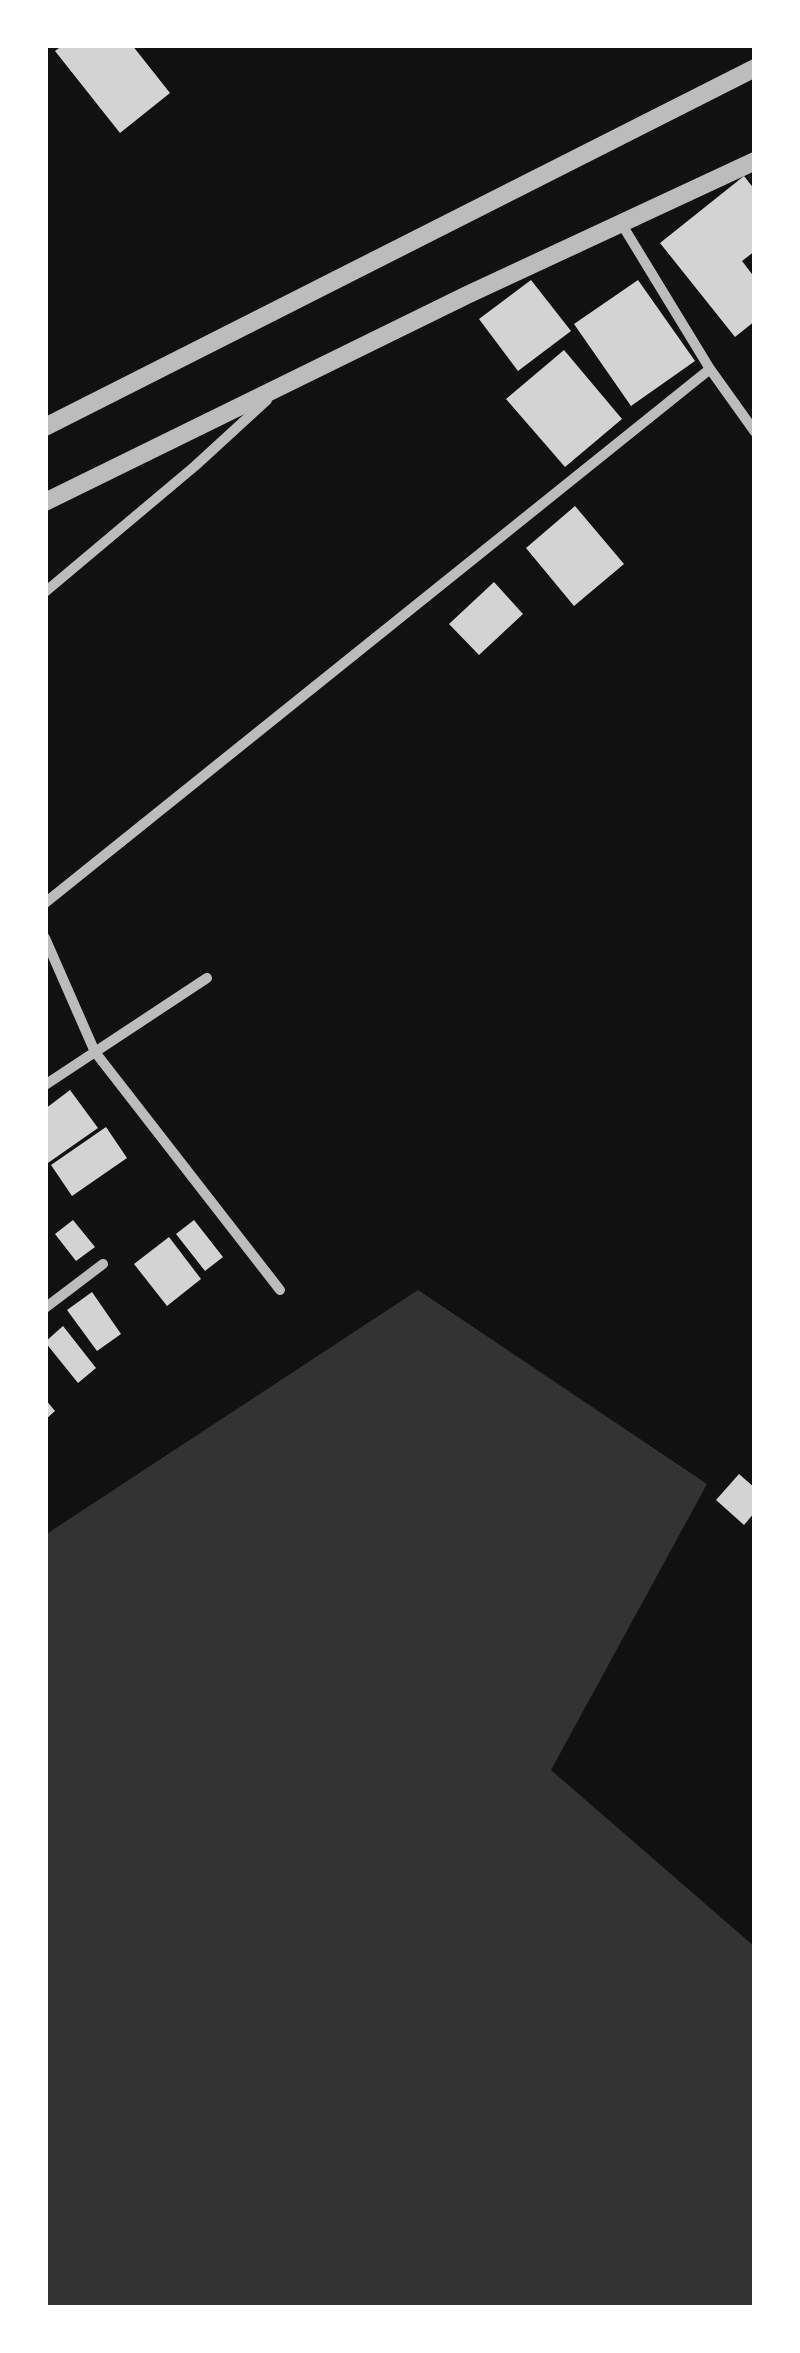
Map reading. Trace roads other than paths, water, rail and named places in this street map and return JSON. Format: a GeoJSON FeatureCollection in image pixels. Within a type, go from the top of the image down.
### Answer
{"type":"FeatureCollection","features":[{"type":"Feature","properties":{"kind":"street"},"geometry":{"type":"LineString","coordinates":[[45,428],[755,68]]}},
{"type":"Feature","properties":{"kind":"street"},"geometry":{"type":"LineString","coordinates":[[45,502],[755,161]]}},
{"type":"Feature","properties":{"kind":"street"},"geometry":{"type":"LineString","coordinates":[[621,223],[710,369],[755,432]]}},
{"type":"Feature","properties":{"kind":"street"},"geometry":{"type":"LineString","coordinates":[[45,903],[710,369]]}},
{"type":"Feature","properties":{"kind":"street"},"geometry":{"type":"LineString","coordinates":[[45,592],[195,466],[282,385]]}},
{"type":"Feature","properties":{"kind":"street"},"geometry":{"type":"LineString","coordinates":[[45,938],[95,1052],[280,1290]]}},
{"type":"Feature","properties":{"kind":"street"},"geometry":{"type":"LineString","coordinates":[[45,1085],[207,978]]}},
{"type":"Feature","properties":{"kind":"street"},"geometry":{"type":"LineString","coordinates":[[45,1308],[103,1264]]}}]}
